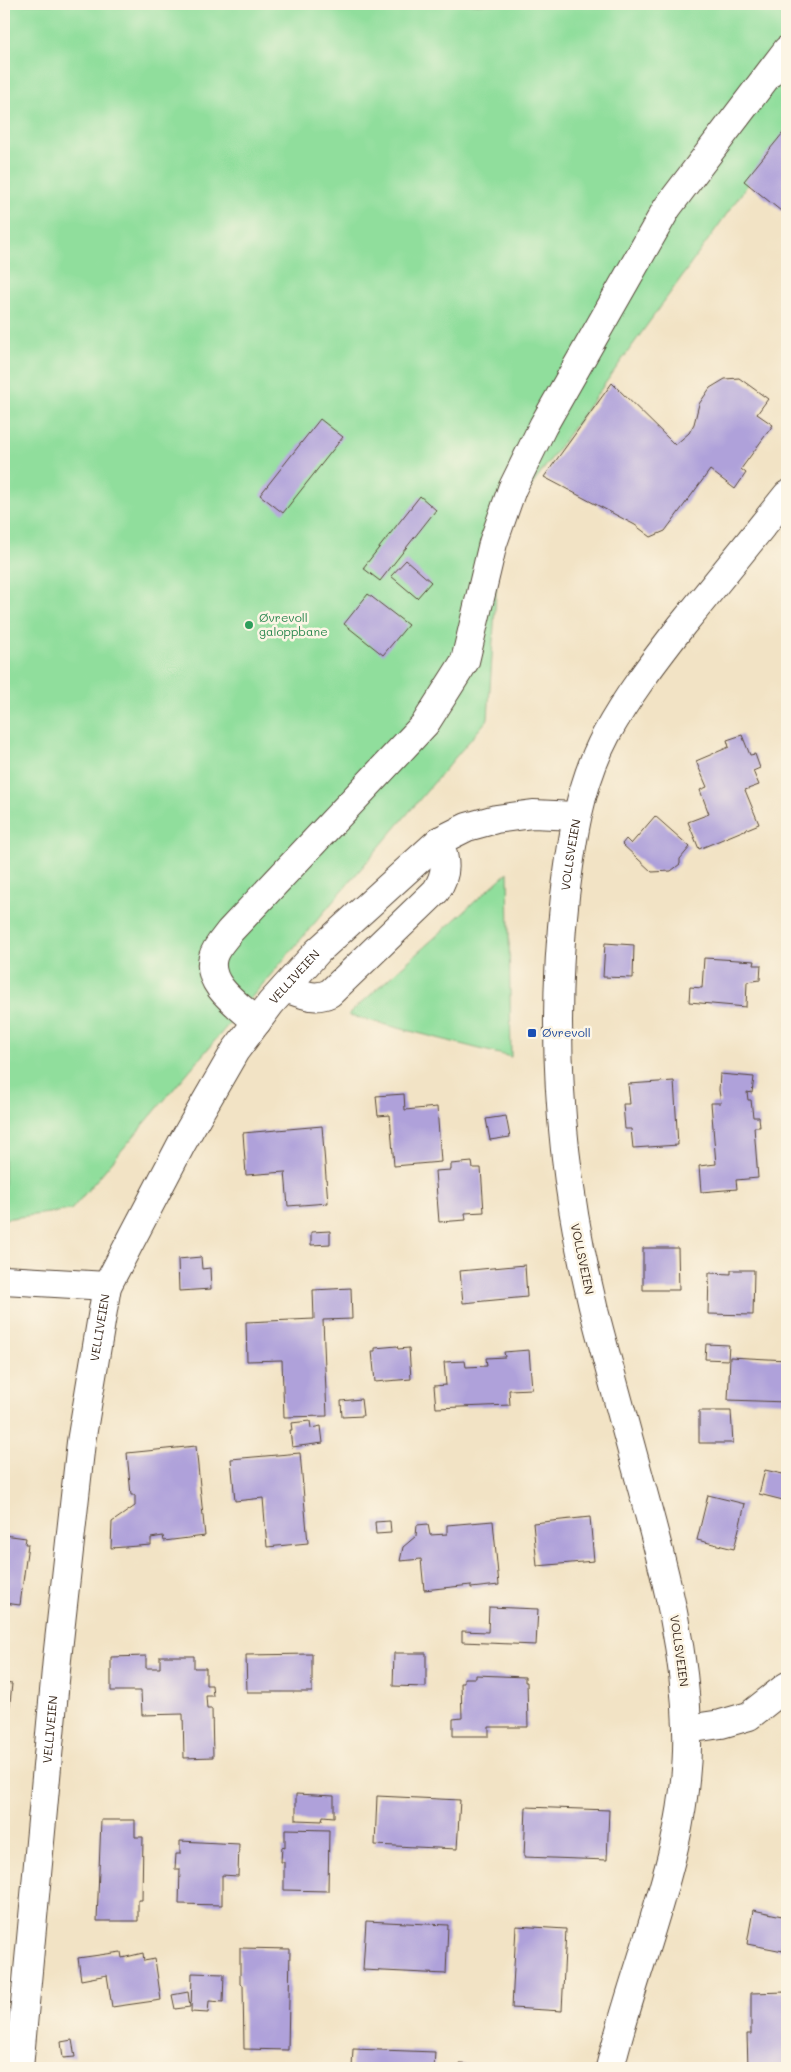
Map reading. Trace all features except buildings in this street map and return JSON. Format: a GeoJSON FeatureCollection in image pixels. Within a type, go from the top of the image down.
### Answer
{"type":"FeatureCollection","features":[{"type":"Feature","properties":{"kind":"street"},"geometry":{"type":"LineString","coordinates":[[257,1022],[220,988],[212,970],[213,956],[230,931],[425,724],[465,661],[493,543],[512,488],[543,426],[667,208],[787,50]]}},
{"type":"Feature","properties":{"kind":"street","name":"VOLLSVEIEN"},"geometry":{"type":"LineString","coordinates":[[610,2068],[661,1897],[679,1829],[686,1782],[687,1729],[675,1615],[583,1269],[568,1176],[560,1078],[558,1020],[563,922],[576,816],[587,778],[605,737],[626,701],[661,652],[787,495]]}},
{"type":"Feature","properties":{"kind":"street","name":"VELLIVEIEN"},"geometry":{"type":"LineString","coordinates":[[19,2068],[57,1659],[81,1442],[107,1286],[182,1143],[235,1051],[285,988],[325,945],[439,841],[467,827],[496,819],[533,814],[576,816]]}},
{"type":"Feature","properties":{"kind":"street"},"geometry":{"type":"LineString","coordinates":[[285,988],[311,997],[321,997],[330,993],[436,891],[444,880],[446,868],[439,841]]}},
{"type":"Feature","properties":{"kind":"street"},"geometry":{"type":"LineString","coordinates":[[4,1280],[107,1286]]}},
{"type":"Feature","properties":{"kind":"street"},"geometry":{"type":"LineString","coordinates":[[687,1729],[721,1724],[749,1716],[787,1686]]}},
{"type":"Feature","properties":{"kind":"green space","name":"Øvrevoll galoppbane"},"geometry":{"type":"Polygon","coordinates":[[[4,4],[787,4],[787,130],[500,530],[488,719],[71,1210],[4,1219],[4,4]]]}},
{"type":"Feature","properties":{"kind":"green space"},"geometry":{"type":"Polygon","coordinates":[[[508,872],[511,1057],[348,1015],[508,872]]]}},
{"type":"Feature","properties":{"kind":"place","name":"Øvrevoll galoppbane"},"geometry":{"type":"Point","coordinates":[249,625]}},
{"type":"Feature","properties":{"kind":"place","name":"Øvrevoll"},"geometry":{"type":"Point","coordinates":[532,1033]}}]}
